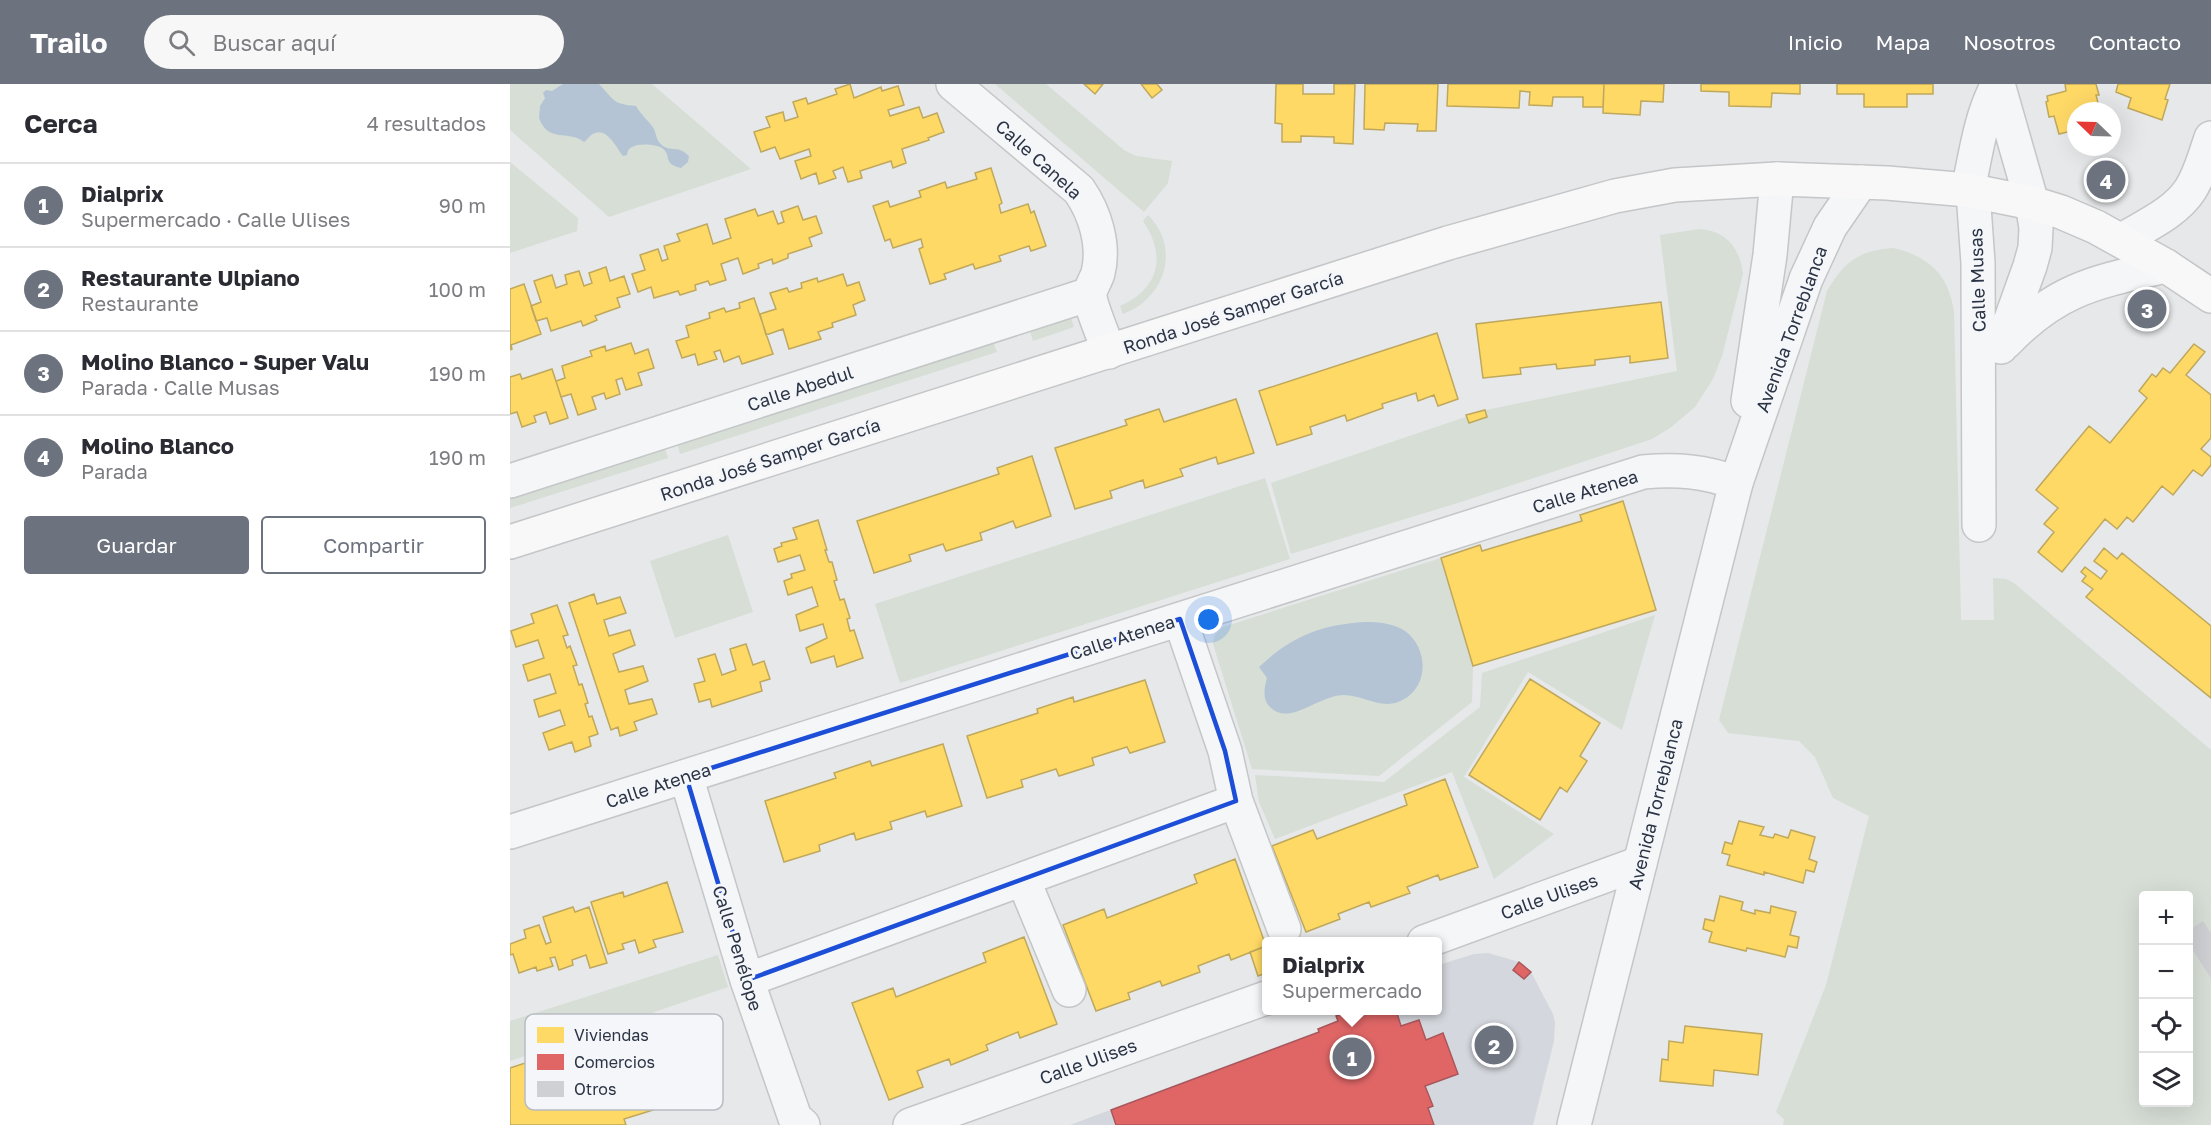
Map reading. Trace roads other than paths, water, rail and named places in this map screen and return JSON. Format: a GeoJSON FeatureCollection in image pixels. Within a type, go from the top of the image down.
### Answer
{"type":"FeatureCollection","features":[{"type":"Feature","properties":{"kind":"main road","name":"Ronda José Samper García"},"geometry":{"type":"LineString","coordinates":[[510,542],[1448,243],[1604,198],[1675,185],[1777,179],[1925,185],[2032,203]]}},
{"type":"Feature","properties":{"kind":"main road"},"geometry":{"type":"LineString","coordinates":[[2032,203],[2088,223],[2122,240],[2211,296]]}},
{"type":"Feature","properties":{"kind":"street","name":"Calle Canela"},"geometry":{"type":"LineString","coordinates":[[953,84],[1079,190],[1090,206],[1098,235],[1100,255],[1098,273],[1090,294]]}},
{"type":"Feature","properties":{"kind":"street"},"geometry":{"type":"LineString","coordinates":[[1990,358],[2031,266],[2036,228],[2032,203],[1998,84]]}},
{"type":"Feature","properties":{"kind":"street","name":"Calle Musas"},"geometry":{"type":"LineString","coordinates":[[1979,525],[1990,358],[1971,191],[1982,124],[1989,101],[1998,84]]}},
{"type":"Feature","properties":{"kind":"street"},"geometry":{"type":"LineString","coordinates":[[2122,240],[2160,218],[2175,207],[2190,191],[2211,138]]}},
{"type":"Feature","properties":{"kind":"street","name":"Avenida Torreblanca"},"geometry":{"type":"LineString","coordinates":[[1736,483],[1770,255],[1777,179]]}},
{"type":"Feature","properties":{"kind":"street","name":"Avenida Torreblanca"},"geometry":{"type":"LineString","coordinates":[[1574,1125],[1736,483],[1810,269],[1830,227],[1861,182]]}},
{"type":"Feature","properties":{"kind":"street","name":"Calle Musas"},"geometry":{"type":"LineString","coordinates":[[1990,358],[2024,324],[2061,297],[2112,278],[2166,266]]}},
{"type":"Feature","properties":{"kind":"street"},"geometry":{"type":"LineString","coordinates":[[1090,294],[1109,352]]}},
{"type":"Feature","properties":{"kind":"street","name":"Calle Abedul"},"geometry":{"type":"LineString","coordinates":[[510,481],[1090,294]]}},
{"type":"Feature","properties":{"kind":"street","name":"Calle Atenea"},"geometry":{"type":"LineString","coordinates":[[510,832],[1643,472],[1690,471],[1715,475],[1736,483]]}},
{"type":"Feature","properties":{"kind":"street"},"geometry":{"type":"LineString","coordinates":[[1180,619],[1225,752],[1236,801],[1284,929]]}},
{"type":"Feature","properties":{"kind":"street","name":"Calle Penélope"},"geometry":{"type":"LineString","coordinates":[[686,776],[790,1123]]}},
{"type":"Feature","properties":{"kind":"street"},"geometry":{"type":"LineString","coordinates":[[747,980],[1236,801]]}},
{"type":"Feature","properties":{"kind":"street","name":"Calle Ulises"},"geometry":{"type":"LineString","coordinates":[[1438,937],[1640,863]]}},
{"type":"Feature","properties":{"kind":"street"},"geometry":{"type":"LineString","coordinates":[[1023,879],[1069,990]]}},
{"type":"Feature","properties":{"kind":"street","name":"Calle Ulises"},"geometry":{"type":"LineString","coordinates":[[910,1125],[1262,999]]}},
{"type":"Feature","properties":{"kind":"water"},"geometry":{"type":"Polygon","coordinates":[[[563,84],[599,84],[615,101],[636,106],[654,129],[661,144],[685,153],[689,156],[688,162],[681,168],[675,166],[669,162],[662,148],[651,145],[635,146],[623,156],[610,138],[600,132],[590,136],[584,142],[578,138],[548,131],[539,118],[540,106],[545,98],[543,93],[546,90],[552,91],[563,84]]]}},
{"type":"Feature","properties":{"kind":"water"},"geometry":{"type":"Polygon","coordinates":[[[1365,622],[1396,626],[1405,631],[1419,648],[1422,658],[1420,679],[1416,689],[1408,697],[1398,702],[1384,704],[1351,696],[1334,696],[1287,714],[1279,713],[1268,705],[1264,694],[1267,678],[1259,667],[1271,656],[1295,640],[1320,629],[1365,622]]]}},
{"type":"Feature","properties":{"kind":"place","name":"Molino Blanco"},"geometry":{"type":"Point","coordinates":[2106,180]}},
{"type":"Feature","properties":{"kind":"place","name":"Molino Blanco - Super Valu"},"geometry":{"type":"Point","coordinates":[2147,309]}},
{"type":"Feature","properties":{"kind":"place","name":"Restaurante Ulpiano"},"geometry":{"type":"Point","coordinates":[1494,1045]}},
{"type":"Feature","properties":{"kind":"place","name":"Dialprix"},"geometry":{"type":"Point","coordinates":[1352,1057]}}]}
